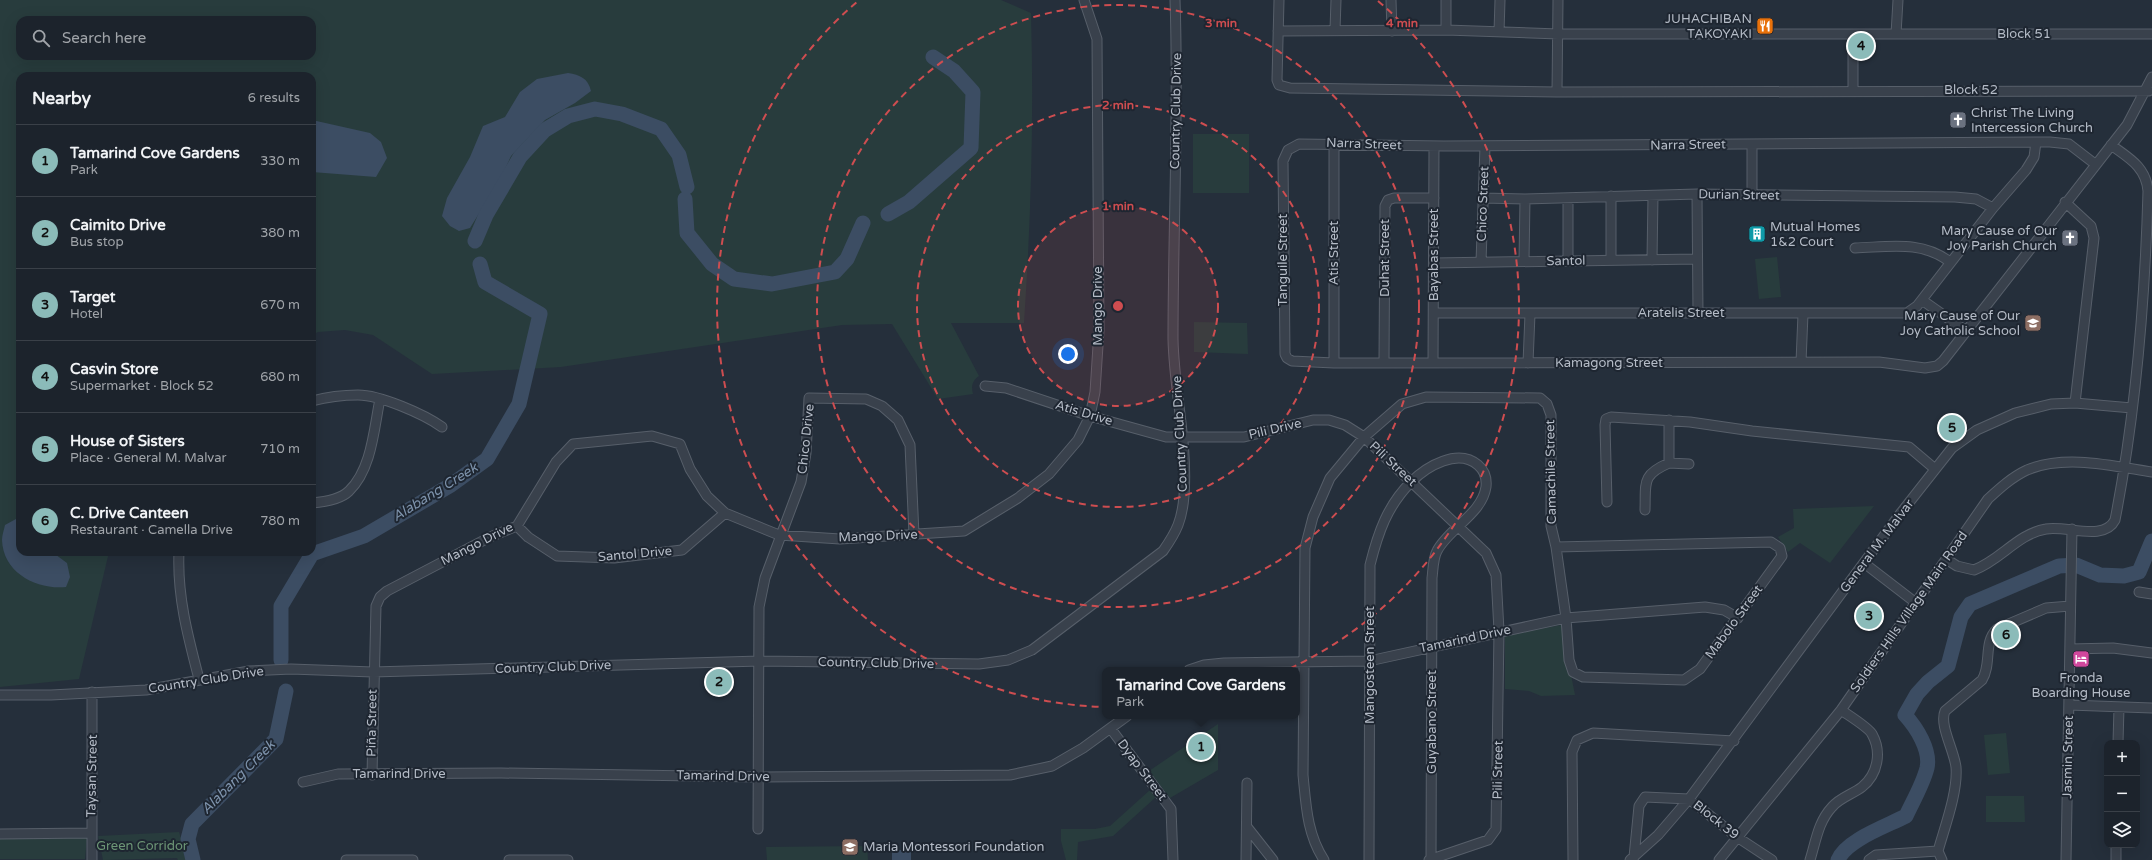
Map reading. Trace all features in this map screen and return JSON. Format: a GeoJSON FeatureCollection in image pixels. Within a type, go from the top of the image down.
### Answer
{"type":"FeatureCollection","features":[{"type":"Feature","properties":{"kind":"street","name":"Mango Drive"},"geometry":{"type":"LineString","coordinates":[[373,672],[376,606],[380,597],[387,591],[458,553],[517,526],[556,462],[573,444],[652,436],[680,444],[690,470],[707,496],[725,512],[780,535],[840,539],[964,531],[1018,498],[1049,474],[1078,440],[1090,416],[1096,392],[1099,330],[1097,39],[1084,0]]}},
{"type":"Feature","properties":{"kind":"street","name":"Country Club Drive"},"geometry":{"type":"LineString","coordinates":[[0,695],[51,695],[146,690],[199,679],[256,670],[291,669],[373,672],[760,661],[979,664],[1008,660],[1032,650],[1163,551],[1177,531],[1184,495],[1182,436],[1173,341],[1176,51],[1174,0]]}},
{"type":"Feature","properties":{"kind":"street"},"geometry":{"type":"LineString","coordinates":[[1278,0],[1278,31]]}},
{"type":"Feature","properties":{"kind":"street"},"geometry":{"type":"LineString","coordinates":[[1335,30],[1336,0]]}},
{"type":"Feature","properties":{"kind":"street"},"geometry":{"type":"LineString","coordinates":[[1391,0],[1392,31]]}},
{"type":"Feature","properties":{"kind":"street"},"geometry":{"type":"LineString","coordinates":[[1446,0],[1446,30]]}},
{"type":"Feature","properties":{"kind":"street"},"geometry":{"type":"LineString","coordinates":[[1500,0],[1500,32]]}},
{"type":"Feature","properties":{"kind":"street"},"geometry":{"type":"LineString","coordinates":[[1557,92],[1559,34],[1558,0]]}},
{"type":"Feature","properties":{"kind":"street"},"geometry":{"type":"LineString","coordinates":[[1896,34],[1898,0]]}},
{"type":"Feature","properties":{"kind":"street","name":"Block 51"},"geometry":{"type":"LineString","coordinates":[[1278,31],[1446,30],[1559,34],[2152,34]]}},
{"type":"Feature","properties":{"kind":"street","name":"Block 52"},"geometry":{"type":"LineString","coordinates":[[1278,31],[1277,80],[1279,85],[1290,88],[1557,92],[1853,90],[2149,91]]}},
{"type":"Feature","properties":{"kind":"street"},"geometry":{"type":"LineString","coordinates":[[1853,34],[1853,90]]}},
{"type":"Feature","properties":{"kind":"street"},"geometry":{"type":"LineString","coordinates":[[1922,300],[1966,331],[2134,115],[2149,91],[2152,77]]}},
{"type":"Feature","properties":{"kind":"street","name":"Narra Street"},"geometry":{"type":"LineString","coordinates":[[1284,161],[1288,150],[1299,144],[1334,143],[1485,146],[2036,142],[2069,144],[2095,164]]}},
{"type":"Feature","properties":{"kind":"street","name":"Aratelis Street"},"geometry":{"type":"LineString","coordinates":[[1434,313],[1530,314],[1698,312],[1901,314],[1913,310],[1922,300],[1950,262],[2031,163],[2036,150],[2036,142]]}},
{"type":"Feature","properties":{"kind":"street","name":"Atis Street"},"geometry":{"type":"LineString","coordinates":[[1334,143],[1334,362]]}},
{"type":"Feature","properties":{"kind":"street"},"geometry":{"type":"LineString","coordinates":[[1752,144],[1752,195]]}},
{"type":"Feature","properties":{"kind":"street"},"geometry":{"type":"LineString","coordinates":[[1946,559],[1957,566],[1974,570],[2033,532],[2048,528],[2102,531],[2112,526],[2125,468],[2148,288],[2147,183],[2141,168],[2111,145]]}},
{"type":"Feature","properties":{"kind":"street","name":"Bayabas Street"},"geometry":{"type":"LineString","coordinates":[[1433,363],[1434,146]]}},
{"type":"Feature","properties":{"kind":"street","name":"Chico Street"},"geometry":{"type":"LineString","coordinates":[[1481,262],[1485,146]]}},
{"type":"Feature","properties":{"kind":"street","name":"Tanguile Street"},"geometry":{"type":"LineString","coordinates":[[1284,161],[1284,349],[1287,358]]}},
{"type":"Feature","properties":{"kind":"street"},"geometry":{"type":"LineString","coordinates":[[1697,194],[1698,312]]}},
{"type":"Feature","properties":{"kind":"street","name":"Durian Street"},"geometry":{"type":"LineString","coordinates":[[1483,198],[1525,199],[1697,194],[1955,197],[1976,199],[1993,208]]}},
{"type":"Feature","properties":{"kind":"street"},"geometry":{"type":"LineString","coordinates":[[1610,260],[1611,196]]}},
{"type":"Feature","properties":{"kind":"street"},"geometry":{"type":"LineString","coordinates":[[1652,260],[1653,196]]}},
{"type":"Feature","properties":{"kind":"street","name":"Duhat Street"},"geometry":{"type":"LineString","coordinates":[[1384,362],[1385,206],[1388,200],[1394,198],[1434,198]]}},
{"type":"Feature","properties":{"kind":"street"},"geometry":{"type":"LineString","coordinates":[[1568,198],[1568,261]]}},
{"type":"Feature","properties":{"kind":"street"},"geometry":{"type":"LineString","coordinates":[[1524,262],[1525,199]]}},
{"type":"Feature","properties":{"kind":"street"},"geometry":{"type":"LineString","coordinates":[[2065,202],[2091,226],[2094,238],[2075,403]]}},
{"type":"Feature","properties":{"kind":"street"},"geometry":{"type":"LineString","coordinates":[[1855,248],[1921,247],[1939,254],[1950,262]]}},
{"type":"Feature","properties":{"kind":"street","name":"Santol"},"geometry":{"type":"LineString","coordinates":[[1434,263],[1698,259]]}},
{"type":"Feature","properties":{"kind":"street"},"geometry":{"type":"LineString","coordinates":[[1528,363],[1530,314]]}},
{"type":"Feature","properties":{"kind":"street"},"geometry":{"type":"LineString","coordinates":[[1801,362],[1803,314]]}},
{"type":"Feature","properties":{"kind":"street","name":"Kamagong Street"},"geometry":{"type":"LineString","coordinates":[[1287,358],[1297,362],[1433,363],[1879,362],[1932,368],[1943,361],[1966,331]]}},
{"type":"Feature","properties":{"kind":"street","name":"Atis Drive"},"geometry":{"type":"LineString","coordinates":[[986,386],[1006,388],[1090,416],[1166,437],[1182,436]]}},
{"type":"Feature","properties":{"kind":"street"},"geometry":{"type":"LineString","coordinates":[[316,400],[326,397],[359,395],[380,399],[429,417],[442,427]]}},
{"type":"Feature","properties":{"kind":"street","name":"Camachile Street"},"geometry":{"type":"LineString","coordinates":[[1364,437],[1402,404],[1426,396],[1540,398],[1547,404],[1551,415],[1551,526],[1556,547]]}},
{"type":"Feature","properties":{"kind":"street","name":"Chico Drive"},"geometry":{"type":"LineString","coordinates":[[758,830],[757,777],[760,607],[765,578],[801,482],[806,453],[809,398],[866,399],[882,406],[898,420],[910,444],[914,535]]}},
{"type":"Feature","properties":{"kind":"street"},"geometry":{"type":"LineString","coordinates":[[316,503],[329,501],[349,492],[363,472],[380,399]]}},
{"type":"Feature","properties":{"kind":"street","name":"General M. Malvar"},"geometry":{"type":"LineString","coordinates":[[1632,858],[1658,835],[1690,799],[1734,742],[1864,563],[1952,448],[1977,430],[2014,413],[2051,404],[2075,403],[2132,408]]}},
{"type":"Feature","properties":{"kind":"street"},"geometry":{"type":"LineString","coordinates":[[1607,502],[1605,425],[1606,419],[1611,418],[1669,420],[1752,431],[1909,447],[1935,469]]}},
{"type":"Feature","properties":{"kind":"street","name":"Pili Drive"},"geometry":{"type":"LineString","coordinates":[[1182,436],[1244,437],[1313,420],[1329,420],[1345,425],[1364,437]]}},
{"type":"Feature","properties":{"kind":"street"},"geometry":{"type":"LineString","coordinates":[[1669,420],[1669,463]]}},
{"type":"Feature","properties":{"kind":"street","name":"Pili Street"},"geometry":{"type":"LineString","coordinates":[[1324,860],[1312,836],[1306,812],[1304,775],[1303,663],[1305,548],[1313,517],[1330,478],[1364,437],[1486,553],[1496,575],[1499,631],[1496,829],[1488,840],[1430,860]]}},
{"type":"Feature","properties":{"kind":"street","name":"Guyabano Street"},"geometry":{"type":"LineString","coordinates":[[1411,482],[1434,464],[1463,457],[1474,461],[1482,468],[1486,476],[1486,488],[1483,497],[1476,508],[1436,552],[1432,578],[1433,646],[1430,860]]}},
{"type":"Feature","properties":{"kind":"street"},"geometry":{"type":"LineString","coordinates":[[1645,510],[1646,481],[1649,474],[1669,463],[1688,464]]}},
{"type":"Feature","properties":{"kind":"street","name":"Soldiers Hills Village Main Road"},"geometry":{"type":"LineString","coordinates":[[1720,860],[1737,837],[1841,710],[1988,499],[2006,482],[2028,470],[2054,463],[2083,463],[2152,472]]}},
{"type":"Feature","properties":{"kind":"street","name":"Mangosteen Street"},"geometry":{"type":"LineString","coordinates":[[1369,860],[1372,559],[1378,533],[1390,508],[1411,482]]}},
{"type":"Feature","properties":{"kind":"street","name":"Santol Drive"},"geometry":{"type":"LineString","coordinates":[[517,526],[528,537],[557,556],[614,558],[682,550],[725,512]]}},
{"type":"Feature","properties":{"kind":"street","name":"Jasmin Street"},"geometry":{"type":"LineString","coordinates":[[2066,860],[2072,529]]}},
{"type":"Feature","properties":{"kind":"street","name":"Mabolo Street"},"geometry":{"type":"LineString","coordinates":[[1770,542],[1780,548],[1782,556],[1700,669],[1684,680],[1583,677],[1572,672],[1569,660],[1566,618],[1556,547],[1770,542]]}},
{"type":"Feature","properties":{"kind":"street"},"geometry":{"type":"LineString","coordinates":[[179,556],[178,576],[183,615],[199,679]]}},
{"type":"Feature","properties":{"kind":"street"},"geometry":{"type":"LineString","coordinates":[[1864,563],[1916,603]]}},
{"type":"Feature","properties":{"kind":"street"},"geometry":{"type":"LineString","coordinates":[[2139,592],[2152,594]]}},
{"type":"Feature","properties":{"kind":"street"},"geometry":{"type":"LineString","coordinates":[[1942,860],[1938,851],[1956,780],[1954,757],[1944,723],[1943,716],[1945,710],[1982,680],[1985,675],[1991,634],[1997,628],[2046,608],[2070,606]]}},
{"type":"Feature","properties":{"kind":"street","name":"Tamarind Drive"},"geometry":{"type":"LineString","coordinates":[[1198,667],[1224,663],[1370,661],[1499,631],[1566,618],[1705,607],[1724,610],[1738,618]]}},
{"type":"Feature","properties":{"kind":"street"},"geometry":{"type":"LineString","coordinates":[[2070,649],[2113,648],[2152,653]]}},
{"type":"Feature","properties":{"kind":"street","name":"Piña Street"},"geometry":{"type":"LineString","coordinates":[[372,774],[373,672]]}},
{"type":"Feature","properties":{"kind":"street","name":"Taysan Street"},"geometry":{"type":"LineString","coordinates":[[92,692],[92,860]]}},
{"type":"Feature","properties":{"kind":"street"},"geometry":{"type":"LineString","coordinates":[[2069,705],[2152,708]]}},
{"type":"Feature","properties":{"kind":"street"},"geometry":{"type":"LineString","coordinates":[[2118,740],[2119,707]]}},
{"type":"Feature","properties":{"kind":"street"},"geometry":{"type":"LineString","coordinates":[[1810,860],[1818,830],[1824,816],[1833,805],[1863,786],[1872,778],[1877,767],[1877,750],[1872,733],[1841,710]]}},
{"type":"Feature","properties":{"kind":"street","name":"Tamarind Drive"},"geometry":{"type":"LineString","coordinates":[[303,782],[338,774],[501,773],[757,777],[1010,776],[1052,766],[1111,729],[1123,719]]}},
{"type":"Feature","properties":{"kind":"street","name":"Dyap Street"},"geometry":{"type":"LineString","coordinates":[[1111,729],[1171,810],[1173,860]]}},
{"type":"Feature","properties":{"kind":"street"},"geometry":{"type":"LineString","coordinates":[[1573,860],[1572,752],[1577,740],[1593,733],[1734,742]]}},
{"type":"Feature","properties":{"kind":"street"},"geometry":{"type":"LineString","coordinates":[[1246,860],[1247,782]]}},
{"type":"Feature","properties":{"kind":"street","name":"Block 39"},"geometry":{"type":"LineString","coordinates":[[1632,858],[1639,806],[1645,797],[1690,799],[1737,837],[1772,860]]}},
{"type":"Feature","properties":{"kind":"street"},"geometry":{"type":"LineString","coordinates":[[1247,827],[1273,860]]}},
{"type":"Feature","properties":{"kind":"street"},"geometry":{"type":"LineString","coordinates":[[0,834],[91,833]]}},
{"type":"Feature","properties":{"kind":"street"},"geometry":{"type":"LineString","coordinates":[[2116,848],[2116,860]]}},
{"type":"Feature","properties":{"kind":"street"},"geometry":{"type":"LineString","coordinates":[[1869,860],[1876,855],[1938,851]]}},
{"type":"Feature","properties":{"kind":"street"},"geometry":{"type":"LineString","coordinates":[[346,860],[412,860]]}},
{"type":"Feature","properties":{"kind":"street"},"geometry":{"type":"LineString","coordinates":[[509,860],[568,860]]}},
{"type":"Feature","properties":{"kind":"green space"},"geometry":{"type":"Polygon","coordinates":[[[0,0],[1001,0],[1031,13],[1031,168],[1024,323],[951,323],[979,376],[973,384],[973,394],[938,399],[892,324],[842,325],[561,367],[432,374],[373,335],[345,330],[316,333],[316,72],[16,72],[16,556],[108,556],[79,679],[0,687],[0,0]]]}},
{"type":"Feature","properties":{"kind":"green space"},"geometry":{"type":"Polygon","coordinates":[[[1193,134],[1249,134],[1249,193],[1193,193],[1193,134]]]}},
{"type":"Feature","properties":{"kind":"green space"},"geometry":{"type":"Polygon","coordinates":[[[1777,257],[1781,297],[1759,299],[1755,259],[1777,257]]]}},
{"type":"Feature","properties":{"kind":"green space"},"geometry":{"type":"Polygon","coordinates":[[[1194,322],[1247,323],[1248,354],[1194,352],[1194,322]]]}},
{"type":"Feature","properties":{"kind":"green space"},"geometry":{"type":"Polygon","coordinates":[[[1874,506],[1830,563],[1800,543],[1788,552],[1778,537],[1794,528],[1793,509],[1874,506]]]}},
{"type":"Feature","properties":{"kind":"green space"},"geometry":{"type":"Polygon","coordinates":[[[1561,625],[1575,695],[1541,696],[1529,691],[1505,689],[1505,636],[1561,625]]]}},
{"type":"Feature","properties":{"kind":"green space"},"geometry":{"type":"Polygon","coordinates":[[[1218,724],[1218,770],[1170,798],[1149,771],[1218,724]]]}},
{"type":"Feature","properties":{"kind":"green space"},"geometry":{"type":"Polygon","coordinates":[[[2006,733],[2010,773],[1988,775],[1984,735],[2006,733]]]}},
{"type":"Feature","properties":{"kind":"green space"},"geometry":{"type":"Polygon","coordinates":[[[1150,790],[1156,797],[1113,836],[1078,842],[1077,860],[1066,860],[1061,841],[1061,829],[1095,829],[1110,826],[1150,790]]]}},
{"type":"Feature","properties":{"kind":"green space"},"geometry":{"type":"Polygon","coordinates":[[[1986,796],[2024,796],[2025,822],[1986,822],[1986,796]]]}},
{"type":"Feature","properties":{"kind":"green space","name":"Green Corridor"},"geometry":{"type":"Polygon","coordinates":[[[179,832],[188,860],[178,860],[177,858],[103,860],[98,836],[179,832]]]}},
{"type":"Feature","properties":{"kind":"green space","name":"Green Corridor"},"geometry":{"type":"Polygon","coordinates":[[[87,837],[85,859],[0,859],[0,838],[87,837]]]}},
{"type":"Feature","properties":{"kind":"green space"},"geometry":{"type":"Polygon","coordinates":[[[867,846],[868,860],[767,860],[766,847],[867,846]]]}},
{"type":"Feature","properties":{"kind":"water"},"geometry":{"type":"Polygon","coordinates":[[[568,73],[586,80],[591,91],[575,103],[545,120],[511,156],[501,178],[470,228],[459,231],[450,226],[442,216],[447,198],[470,157],[483,126],[505,117],[520,92],[537,79],[568,73]]]}},
{"type":"Feature","properties":{"kind":"water"},"geometry":{"type":"Polygon","coordinates":[[[316,121],[370,133],[381,142],[387,158],[376,177],[316,172],[316,121]]]}},
{"type":"Feature","properties":{"kind":"water"},"geometry":{"type":"Polygon","coordinates":[[[16,519],[16,556],[57,556],[67,563],[70,577],[66,587],[44,586],[33,582],[15,570],[8,562],[4,552],[2,536],[5,525],[16,519]]]}},
{"type":"Feature","properties":{"kind":"water"},"geometry":{"type":"Polygon","coordinates":[[[892,850],[911,850],[911,860],[892,860],[892,850]]]}},
{"type":"Feature","properties":{"kind":"waterway","name":"Alabang Creek"},"geometry":{"type":"LineString","coordinates":[[888,214],[909,202],[971,148],[973,92],[954,71],[933,57]]}},
{"type":"Feature","properties":{"kind":"waterway","name":"Alabang Creek"},"geometry":{"type":"LineString","coordinates":[[475,241],[486,215],[520,157],[545,130],[568,116],[595,109],[622,114],[661,129],[679,155],[687,187]]}},
{"type":"Feature","properties":{"kind":"waterway","name":"Alabang Creek"},"geometry":{"type":"LineString","coordinates":[[685,199],[687,233],[712,264],[734,279],[772,284],[835,272],[847,259],[863,223]]}},
{"type":"Feature","properties":{"kind":"waterway","name":"Alabang Creek"},"geometry":{"type":"LineString","coordinates":[[316,553],[364,536],[451,485],[487,459],[519,404],[540,314],[485,282],[480,264]]}},
{"type":"Feature","properties":{"kind":"waterway"},"geometry":{"type":"LineString","coordinates":[[1838,860],[1842,853],[1858,840],[1906,816],[1923,780],[1928,761],[1922,739],[1905,715],[1917,694],[1928,682],[1948,666],[1961,617],[1970,604],[2059,566],[2076,565],[2100,575],[2124,576],[2139,572],[2152,541]]}},
{"type":"Feature","properties":{"kind":"waterway","name":"Alabang Creek"},"geometry":{"type":"LineString","coordinates":[[281,660],[281,606],[311,556]]}},
{"type":"Feature","properties":{"kind":"waterway","name":"Alabang Creek"},"geometry":{"type":"LineString","coordinates":[[193,860],[188,839],[192,824],[276,739],[286,691]]}},
{"type":"Feature","properties":{"kind":"place","name":"JUHACHIBAN TAKOYAKI"},"geometry":{"type":"Point","coordinates":[1765,26]}},
{"type":"Feature","properties":{"kind":"place","name":"Casvin Store"},"geometry":{"type":"Point","coordinates":[1861,46]}},
{"type":"Feature","properties":{"kind":"place","name":"Christ The Living Intercession Church"},"geometry":{"type":"Point","coordinates":[1958,120]}},
{"type":"Feature","properties":{"kind":"place","name":"Mutual Homes 1&2 Court"},"geometry":{"type":"Point","coordinates":[1757,234]}},
{"type":"Feature","properties":{"kind":"place","name":"Mary Cause of Our Joy Parish Church"},"geometry":{"type":"Point","coordinates":[2070,238]}},
{"type":"Feature","properties":{"kind":"place","name":"Mary Cause of Our Joy Catholic School"},"geometry":{"type":"Point","coordinates":[2033,323]}},
{"type":"Feature","properties":{"kind":"place","name":"House of Sisters"},"geometry":{"type":"Point","coordinates":[1952,428]}},
{"type":"Feature","properties":{"kind":"place","name":"Target"},"geometry":{"type":"Point","coordinates":[1869,616]}},
{"type":"Feature","properties":{"kind":"place","name":"C. Drive Canteen"},"geometry":{"type":"Point","coordinates":[2006,635]}},
{"type":"Feature","properties":{"kind":"place","name":"Fronda Boarding House"},"geometry":{"type":"Point","coordinates":[2081,659]}},
{"type":"Feature","properties":{"kind":"place","name":"Caimito Drive"},"geometry":{"type":"Point","coordinates":[719,682]}},
{"type":"Feature","properties":{"kind":"place","name":"Tamarind Cove Gardens"},"geometry":{"type":"Point","coordinates":[1201,747]}},
{"type":"Feature","properties":{"kind":"place","name":"Maria Montessori Foundation"},"geometry":{"type":"Point","coordinates":[850,847]}}]}
